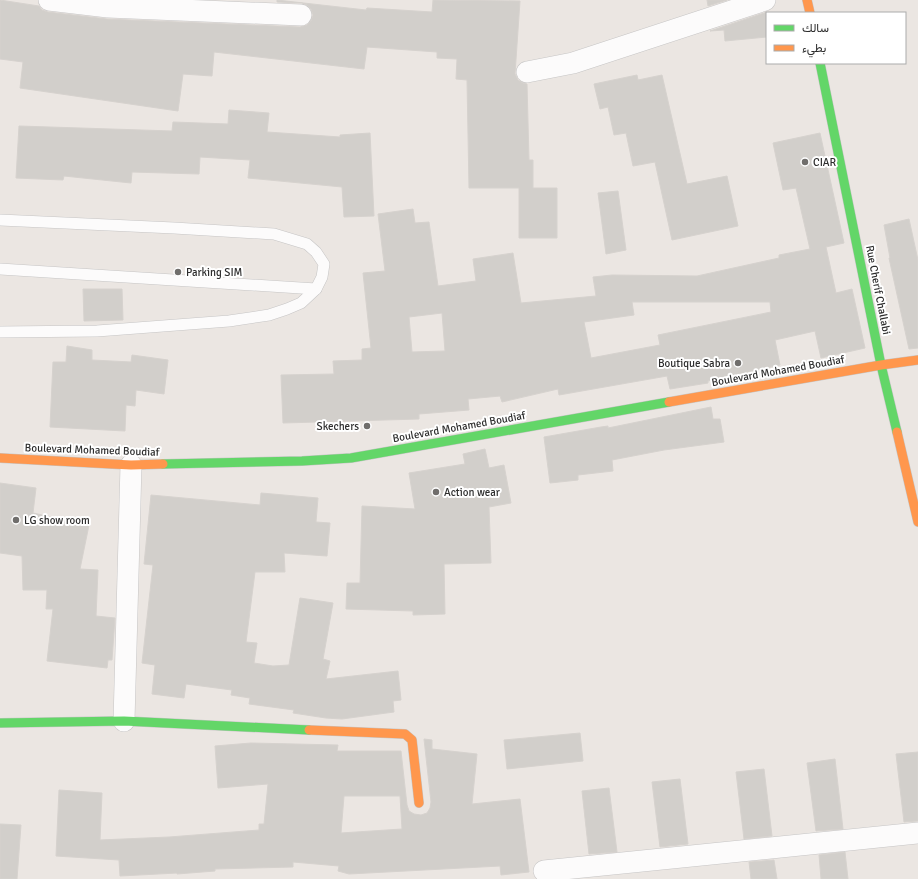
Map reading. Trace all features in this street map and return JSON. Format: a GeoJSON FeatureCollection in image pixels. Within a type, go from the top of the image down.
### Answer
{"type":"FeatureCollection","features":[{"type":"Feature","properties":{"kind":"street"},"geometry":{"type":"LineString","coordinates":[[49,0],[108,7],[301,15]]}},
{"type":"Feature","properties":{"kind":"street"},"geometry":{"type":"LineString","coordinates":[[527,72],[573,63],[765,0]]}},
{"type":"Feature","properties":{"kind":"street"},"geometry":{"type":"LineString","coordinates":[[808,0],[810,12]]}},
{"type":"Feature","properties":{"kind":"street","name":"Rue Cherif Challabi"},"geometry":{"type":"LineString","coordinates":[[820,64],[881,365],[918,522]]}},
{"type":"Feature","properties":{"kind":"street","name":"Boulevard Mohamed Boudiaf"},"geometry":{"type":"LineString","coordinates":[[0,458],[131,465],[351,458],[881,365],[918,360]]}},
{"type":"Feature","properties":{"kind":"street"},"geometry":{"type":"LineString","coordinates":[[124,721],[131,465]]}},
{"type":"Feature","properties":{"kind":"street"},"geometry":{"type":"LineString","coordinates":[[0,723],[124,721],[405,734],[412,740],[419,803]]}},
{"type":"Feature","properties":{"kind":"street"},"geometry":{"type":"LineString","coordinates":[[544,870],[918,833]]}},
{"type":"Feature","properties":{"kind":"lane"},"geometry":{"type":"LineString","coordinates":[[0,220],[274,234],[307,244],[316,252],[324,264],[322,277],[316,289],[301,303],[269,315],[242,319],[97,331],[0,332]]}},
{"type":"Feature","properties":{"kind":"lane"},"geometry":{"type":"LineString","coordinates":[[0,270],[316,289]]}},
{"type":"Feature","properties":{"kind":"building"},"geometry":{"type":"Polygon","coordinates":[[[0,0],[39,6],[42,10],[48,12],[107,19],[300,27],[307,25],[311,21],[313,15],[311,9],[302,3],[277,2],[277,0],[366,10],[367,8],[432,12],[433,0],[520,1],[515,74],[518,80],[527,84],[529,160],[533,160],[533,188],[557,188],[557,238],[519,238],[519,188],[469,188],[467,80],[456,79],[457,59],[437,58],[437,52],[367,47],[364,69],[214,52],[212,76],[183,74],[178,111],[20,88],[23,62],[0,59],[0,0]]]}},
{"type":"Feature","properties":{"kind":"building"},"geometry":{"type":"Polygon","coordinates":[[[707,0],[727,0],[708,6],[707,0]]]}},
{"type":"Feature","properties":{"kind":"building"},"geometry":{"type":"Polygon","coordinates":[[[766,12],[766,37],[725,41],[724,30],[710,31],[766,12]]]}},
{"type":"Feature","properties":{"kind":"building"},"geometry":{"type":"Polygon","coordinates":[[[637,75],[638,80],[662,75],[687,184],[727,176],[738,226],[672,240],[655,162],[633,166],[626,133],[614,135],[608,107],[600,109],[594,84],[637,75]]]}},
{"type":"Feature","properties":{"kind":"building"},"geometry":{"type":"Polygon","coordinates":[[[229,110],[269,113],[267,132],[340,137],[340,135],[370,133],[374,216],[344,217],[342,187],[248,178],[250,160],[200,157],[199,174],[132,172],[131,183],[64,176],[63,180],[16,178],[19,126],[172,131],[173,122],[228,124],[229,110]]]}},
{"type":"Feature","properties":{"kind":"building"},"geometry":{"type":"Polygon","coordinates":[[[820,133],[844,243],[826,247],[836,293],[852,289],[865,348],[821,358],[815,331],[775,340],[780,365],[708,381],[708,383],[670,389],[667,376],[559,395],[558,389],[502,402],[500,396],[468,399],[469,410],[419,414],[419,419],[283,423],[281,375],[334,374],[333,361],[362,360],[362,349],[371,348],[363,273],[385,271],[378,214],[413,209],[415,223],[429,222],[438,286],[476,281],[473,259],[513,253],[521,303],[596,296],[593,277],[612,275],[697,276],[779,258],[779,255],[810,249],[796,188],[783,190],[773,143],[820,133]],[[632,302],[634,315],[584,322],[591,358],[660,345],[658,335],[771,312],[770,302],[632,302]],[[442,313],[409,317],[412,352],[445,351],[442,313]]]}},
{"type":"Feature","properties":{"kind":"building"},"geometry":{"type":"Polygon","coordinates":[[[618,191],[626,250],[606,254],[598,193],[618,191]]]}},
{"type":"Feature","properties":{"kind":"building"},"geometry":{"type":"Polygon","coordinates":[[[909,219],[918,260],[918,348],[909,349],[889,258],[884,225],[909,219]]]}},
{"type":"Feature","properties":{"kind":"building"},"geometry":{"type":"Polygon","coordinates":[[[83,289],[122,289],[123,320],[84,321],[83,289]]]}},
{"type":"Feature","properties":{"kind":"building"},"geometry":{"type":"Polygon","coordinates":[[[67,346],[92,350],[92,360],[131,362],[132,355],[168,360],[164,394],[136,390],[135,406],[126,405],[125,431],[50,427],[53,362],[66,362],[67,346]]]}},
{"type":"Feature","properties":{"kind":"building"},"geometry":{"type":"Polygon","coordinates":[[[711,407],[713,419],[720,419],[724,442],[664,450],[612,460],[613,471],[578,475],[578,480],[550,483],[544,437],[608,426],[608,428],[711,407]]]}},
{"type":"Feature","properties":{"kind":"building"},"geometry":{"type":"Polygon","coordinates":[[[485,449],[489,468],[504,465],[511,503],[489,507],[491,563],[444,564],[445,614],[413,615],[413,611],[346,609],[347,583],[360,583],[362,506],[415,509],[409,473],[465,464],[463,454],[485,449]]]}},
{"type":"Feature","properties":{"kind":"building"},"geometry":{"type":"Polygon","coordinates":[[[0,483],[36,488],[33,513],[89,525],[80,569],[98,570],[96,616],[115,618],[112,660],[108,660],[107,668],[47,661],[53,609],[46,609],[47,590],[23,590],[22,556],[0,553],[0,483]]]}},
{"type":"Feature","properties":{"kind":"building"},"geometry":{"type":"Polygon","coordinates":[[[261,493],[318,498],[316,522],[330,523],[327,556],[284,553],[285,572],[255,572],[246,642],[257,643],[254,663],[273,666],[289,665],[300,598],[333,603],[323,659],[330,661],[326,679],[398,671],[401,700],[393,701],[394,712],[342,719],[326,718],[293,713],[294,710],[249,704],[250,698],[231,695],[232,690],[186,684],[184,698],[152,694],[155,665],[142,663],[153,565],[144,564],[151,495],[260,505],[261,493]]]}},
{"type":"Feature","properties":{"kind":"building"},"geometry":{"type":"Polygon","coordinates":[[[580,733],[583,761],[507,769],[504,740],[580,733]]]}},
{"type":"Feature","properties":{"kind":"building"},"geometry":{"type":"Polygon","coordinates":[[[424,739],[432,740],[432,749],[477,754],[472,804],[520,799],[529,872],[501,875],[500,866],[349,874],[338,871],[339,866],[293,862],[293,867],[215,869],[215,871],[177,874],[120,876],[119,860],[56,856],[59,790],[102,793],[100,840],[169,837],[259,830],[259,824],[264,824],[268,784],[218,788],[215,746],[251,743],[338,745],[337,751],[401,751],[409,811],[414,814],[421,815],[427,813],[431,802],[424,739]],[[344,796],[341,833],[402,829],[400,796],[344,796]]]}},
{"type":"Feature","properties":{"kind":"building"},"geometry":{"type":"Polygon","coordinates":[[[918,752],[918,821],[904,822],[896,754],[918,752]]]}},
{"type":"Feature","properties":{"kind":"building"},"geometry":{"type":"Polygon","coordinates":[[[835,759],[843,829],[816,831],[807,763],[835,759]]]}},
{"type":"Feature","properties":{"kind":"building"},"geometry":{"type":"Polygon","coordinates":[[[764,769],[772,836],[744,839],[736,772],[764,769]]]}},
{"type":"Feature","properties":{"kind":"building"},"geometry":{"type":"Polygon","coordinates":[[[680,779],[688,844],[660,847],[652,782],[680,779]]]}},
{"type":"Feature","properties":{"kind":"building"},"geometry":{"type":"Polygon","coordinates":[[[609,788],[617,852],[589,854],[582,791],[609,788]]]}},
{"type":"Feature","properties":{"kind":"building"},"geometry":{"type":"Polygon","coordinates":[[[0,824],[21,825],[17,879],[0,879],[0,824]]]}},
{"type":"Feature","properties":{"kind":"building"},"geometry":{"type":"Polygon","coordinates":[[[845,852],[848,879],[821,879],[819,855],[845,852]]]}},
{"type":"Feature","properties":{"kind":"building"},"geometry":{"type":"Polygon","coordinates":[[[774,860],[777,879],[751,879],[749,862],[774,860]]]}},
{"type":"Feature","properties":{"kind":"traffic: fast"},"geometry":{"type":"LineString","coordinates":[[820,64],[881,365],[897,432]]}},
{"type":"Feature","properties":{"kind":"traffic: fast"},"geometry":{"type":"LineString","coordinates":[[163,464],[302,461],[351,458],[669,402]]}},
{"type":"Feature","properties":{"kind":"traffic: fast"},"geometry":{"type":"LineString","coordinates":[[0,723],[124,721],[309,730]]}},
{"type":"Feature","properties":{"kind":"traffic: slow"},"geometry":{"type":"LineString","coordinates":[[807,0],[810,12]]}},
{"type":"Feature","properties":{"kind":"traffic: slow"},"geometry":{"type":"LineString","coordinates":[[669,402],[881,365],[918,360]]}},
{"type":"Feature","properties":{"kind":"traffic: slow"},"geometry":{"type":"LineString","coordinates":[[897,432],[918,522]]}},
{"type":"Feature","properties":{"kind":"traffic: slow"},"geometry":{"type":"LineString","coordinates":[[0,458],[131,465],[163,464]]}},
{"type":"Feature","properties":{"kind":"traffic: slow"},"geometry":{"type":"LineString","coordinates":[[309,730],[405,734],[412,740],[419,803]]}},
{"type":"Feature","properties":{"kind":"place","name":"CIAR"},"geometry":{"type":"Point","coordinates":[805,162]}},
{"type":"Feature","properties":{"kind":"place","name":"Parking SIM"},"geometry":{"type":"Point","coordinates":[178,272]}},
{"type":"Feature","properties":{"kind":"place","name":"Boutique Sabra"},"geometry":{"type":"Point","coordinates":[738,363]}},
{"type":"Feature","properties":{"kind":"place","name":"Skechers"},"geometry":{"type":"Point","coordinates":[367,426]}},
{"type":"Feature","properties":{"kind":"place","name":"Action wear"},"geometry":{"type":"Point","coordinates":[436,492]}},
{"type":"Feature","properties":{"kind":"place","name":"LG show room"},"geometry":{"type":"Point","coordinates":[16,520]}}]}
